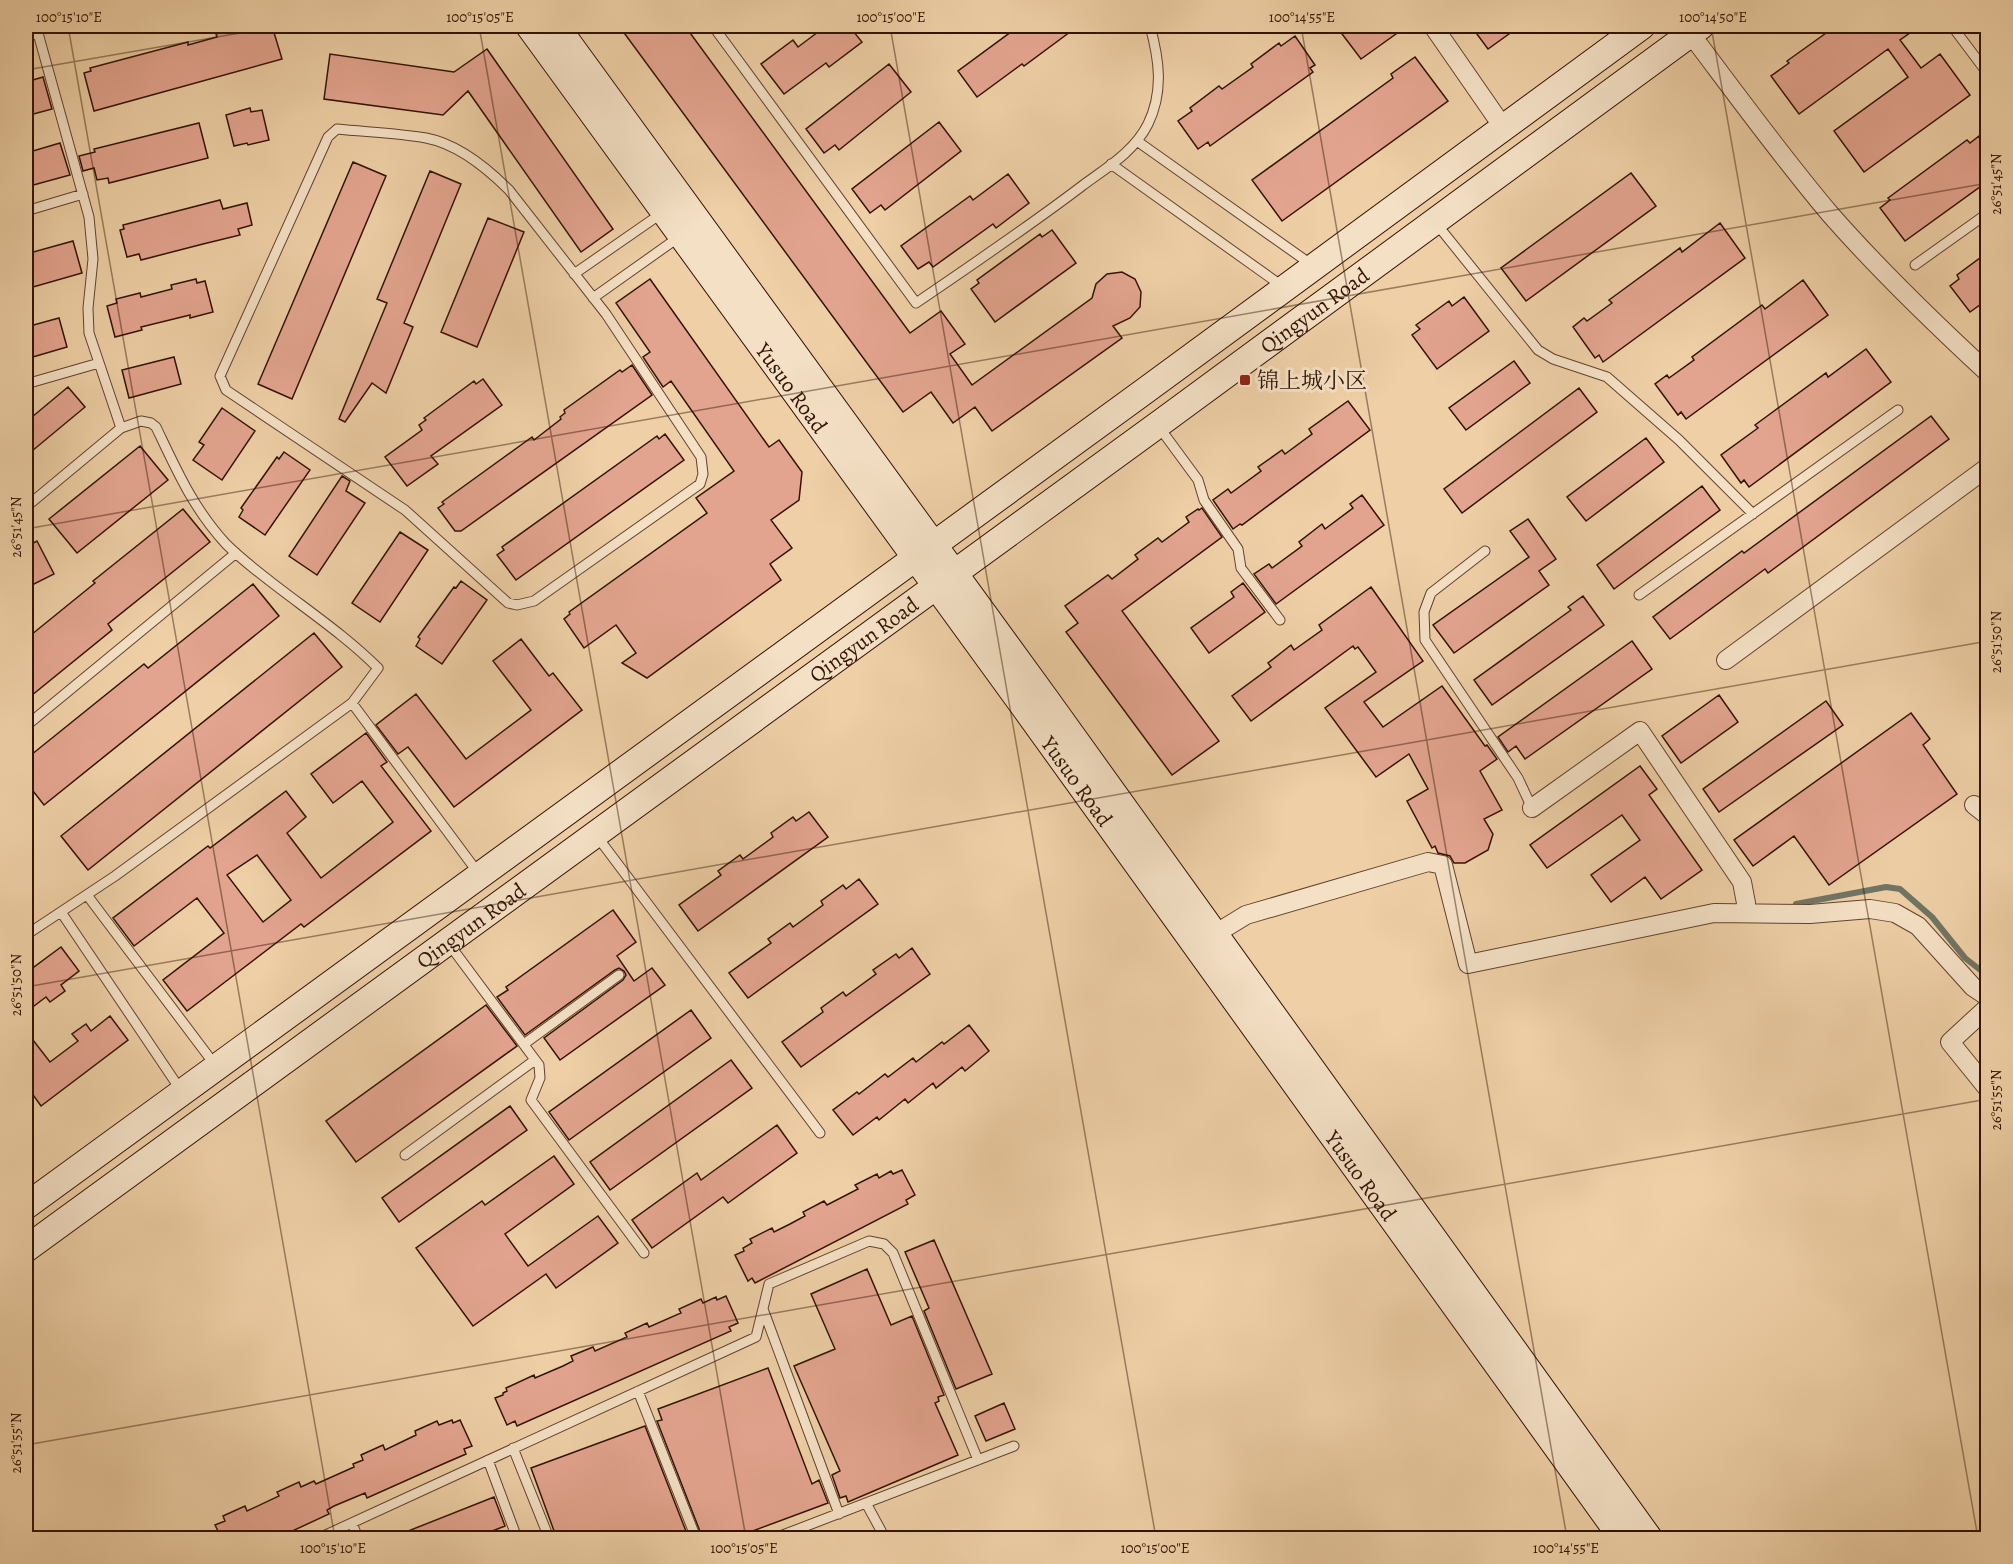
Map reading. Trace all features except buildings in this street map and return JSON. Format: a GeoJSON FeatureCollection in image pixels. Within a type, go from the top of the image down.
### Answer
{"type":"FeatureCollection","features":[{"type":"Feature","properties":{"kind":"main road","name":"Yusuo Road"},"geometry":{"type":"LineString","coordinates":[[529,26],[681,235],[925,551]]}},
{"type":"Feature","properties":{"kind":"main road","name":"Yusuo Road"},"geometry":{"type":"LineString","coordinates":[[556,26],[1622,1539]]}},
{"type":"Feature","properties":{"kind":"main road","name":"Qingyun Road"},"geometry":{"type":"LineString","coordinates":[[26,1206],[1642,26]]}},
{"type":"Feature","properties":{"kind":"main road","name":"Qingyun Road"},"geometry":{"type":"LineString","coordinates":[[26,1249],[945,580],[1696,29]]}},
{"type":"Feature","properties":{"kind":"main road","name":"Yusuo Road"},"geometry":{"type":"LineString","coordinates":[[945,580],[1215,934],[1649,1539]]}},
{"type":"Feature","properties":{"kind":"street"},"geometry":{"type":"LineString","coordinates":[[1433,26],[1503,127]]}},
{"type":"Feature","properties":{"kind":"street"},"geometry":{"type":"LineString","coordinates":[[1696,29],[1795,172],[1830,214],[1929,319],[1988,372]]}},
{"type":"Feature","properties":{"kind":"street"},"geometry":{"type":"LineString","coordinates":[[1725,660],[1988,466]]}},
{"type":"Feature","properties":{"kind":"street"},"geometry":{"type":"LineString","coordinates":[[1532,808],[1640,731],[1742,882],[1746,903],[1745,914]]}},
{"type":"Feature","properties":{"kind":"street"},"geometry":{"type":"LineString","coordinates":[[1215,934],[1246,915],[1428,862],[1443,864],[1468,964],[1714,913],[1810,914],[1870,909],[1895,913],[1918,926],[1973,987],[1988,997]]}},
{"type":"Feature","properties":{"kind":"street"},"geometry":{"type":"LineString","coordinates":[[1988,1007],[1950,1042],[1988,1089]]}},
{"type":"Feature","properties":{"kind":"lane"},"geometry":{"type":"LineString","coordinates":[[713,26],[916,303],[1051,210],[1132,148],[1153,111],[1159,82],[1158,53],[1150,26]]}},
{"type":"Feature","properties":{"kind":"lane"},"geometry":{"type":"LineString","coordinates":[[1952,26],[1988,74]]}},
{"type":"Feature","properties":{"kind":"lane"},"geometry":{"type":"LineString","coordinates":[[26,37],[38,29],[83,194],[92,238],[93,259],[87,320],[121,428]]}},
{"type":"Feature","properties":{"kind":"lane"},"geometry":{"type":"LineString","coordinates":[[337,129],[427,138],[471,158],[509,190],[593,298],[696,448],[701,457],[703,474],[700,484],[527,604],[508,603],[405,510],[226,390],[220,376],[328,136],[337,129]]}},
{"type":"Feature","properties":{"kind":"lane"},"geometry":{"type":"LineString","coordinates":[[1137,141],[1314,266]]}},
{"type":"Feature","properties":{"kind":"lane"},"geometry":{"type":"LineString","coordinates":[[1111,164],[1285,288]]}},
{"type":"Feature","properties":{"kind":"lane"},"geometry":{"type":"LineString","coordinates":[[26,211],[83,194]]}},
{"type":"Feature","properties":{"kind":"lane"},"geometry":{"type":"LineString","coordinates":[[574,274],[664,211]]}},
{"type":"Feature","properties":{"kind":"lane"},"geometry":{"type":"LineString","coordinates":[[1915,265],[1988,213]]}},
{"type":"Feature","properties":{"kind":"lane"},"geometry":{"type":"LineString","coordinates":[[1435,221],[1539,350],[1553,359],[1607,377],[1679,440],[1753,514]]}},
{"type":"Feature","properties":{"kind":"lane"},"geometry":{"type":"LineString","coordinates":[[593,298],[681,235]]}},
{"type":"Feature","properties":{"kind":"lane"},"geometry":{"type":"LineString","coordinates":[[26,384],[99,363]]}},
{"type":"Feature","properties":{"kind":"lane"},"geometry":{"type":"LineString","coordinates":[[1639,595],[1898,410]]}},
{"type":"Feature","properties":{"kind":"lane"},"geometry":{"type":"LineString","coordinates":[[26,507],[121,428],[141,421],[151,423],[156,427],[188,494],[209,524],[249,565],[360,649],[378,668],[352,703],[87,895],[26,936]]}},
{"type":"Feature","properties":{"kind":"lane"},"geometry":{"type":"LineString","coordinates":[[1157,425],[1198,480],[1203,500],[1238,549],[1241,567],[1280,620]]}},
{"type":"Feature","properties":{"kind":"lane"},"geometry":{"type":"LineString","coordinates":[[1485,551],[1431,593],[1424,612],[1423,631],[1425,640],[1518,778],[1532,808]]}},
{"type":"Feature","properties":{"kind":"lane"},"geometry":{"type":"LineString","coordinates":[[26,726],[236,553]]}},
{"type":"Feature","properties":{"kind":"lane"},"geometry":{"type":"LineString","coordinates":[[352,703],[480,875]]}},
{"type":"Feature","properties":{"kind":"lane"},"geometry":{"type":"LineString","coordinates":[[595,834],[820,1133]]}},
{"type":"Feature","properties":{"kind":"lane"},"geometry":{"type":"LineString","coordinates":[[87,895],[216,1067]]}},
{"type":"Feature","properties":{"kind":"lane"},"geometry":{"type":"LineString","coordinates":[[61,912],[182,1092]]}},
{"type":"Feature","properties":{"kind":"lane"},"geometry":{"type":"LineString","coordinates":[[448,942],[539,1065],[540,1078],[531,1100],[644,1253]]}},
{"type":"Feature","properties":{"kind":"lane"},"geometry":{"type":"LineString","coordinates":[[524,1044],[619,975]]}},
{"type":"Feature","properties":{"kind":"lane"},"geometry":{"type":"LineString","coordinates":[[405,1155],[535,1060]]}},
{"type":"Feature","properties":{"kind":"lane"},"geometry":{"type":"LineString","coordinates":[[318,1539],[756,1337],[769,1284],[869,1241],[884,1244],[893,1253],[978,1460]]}},
{"type":"Feature","properties":{"kind":"lane"},"geometry":{"type":"LineString","coordinates":[[763,1309],[839,1514]]}},
{"type":"Feature","properties":{"kind":"lane"},"geometry":{"type":"LineString","coordinates":[[638,1391],[696,1539]]}},
{"type":"Feature","properties":{"kind":"lane"},"geometry":{"type":"LineString","coordinates":[[775,1539],[1014,1446]]}},
{"type":"Feature","properties":{"kind":"lane"},"geometry":{"type":"LineString","coordinates":[[513,1448],[549,1539]]}},
{"type":"Feature","properties":{"kind":"lane"},"geometry":{"type":"LineString","coordinates":[[488,1460],[517,1539]]}},
{"type":"Feature","properties":{"kind":"lane"},"geometry":{"type":"LineString","coordinates":[[867,1503],[885,1539]]}},
{"type":"Feature","properties":{"kind":"lane"},"geometry":{"type":"LineString","coordinates":[[352,1523],[358,1539]]}},
{"type":"Feature","properties":{"kind":"waterway"},"geometry":{"type":"LineString","coordinates":[[1796,904],[1886,887],[1900,889],[1932,917],[1965,958],[1988,976]]}},
{"type":"Feature","properties":{"kind":"place","name":"锦上城小区"},"geometry":{"type":"Point","coordinates":[1245,380]}}]}
